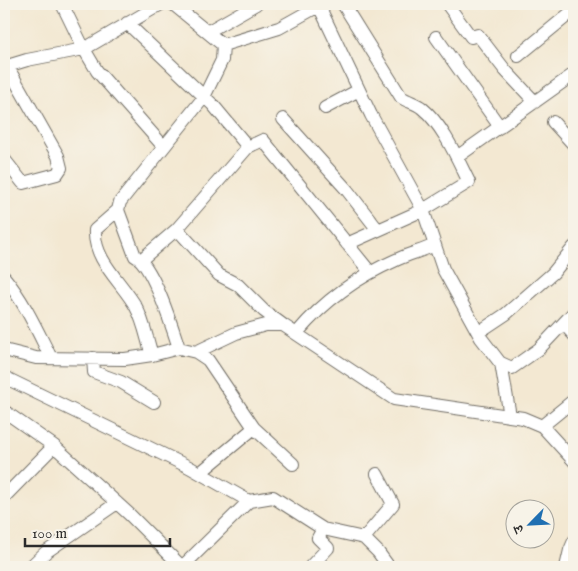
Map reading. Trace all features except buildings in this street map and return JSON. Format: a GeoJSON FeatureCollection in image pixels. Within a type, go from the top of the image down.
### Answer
{"type":"FeatureCollection","features":[{"type":"Feature","properties":{"kind":"street"},"geometry":{"type":"LineString","coordinates":[[62,4],[84,49],[103,78],[164,147]]}},
{"type":"Feature","properties":{"kind":"street"},"geometry":{"type":"LineString","coordinates":[[4,159],[23,184],[57,174],[61,168],[58,156],[5,67],[27,60],[84,49],[161,4]]}},
{"type":"Feature","properties":{"kind":"street"},"geometry":{"type":"LineString","coordinates":[[173,4],[222,45],[222,60],[204,97],[120,202],[118,210],[135,256],[142,259],[161,297],[179,348]]}},
{"type":"Feature","properties":{"kind":"street"},"geometry":{"type":"LineString","coordinates":[[207,32],[256,4]]}},
{"type":"Feature","properties":{"kind":"street"},"geometry":{"type":"LineString","coordinates":[[343,4],[401,96],[409,102],[419,105],[426,112],[457,158],[469,182],[422,210],[347,244]]}},
{"type":"Feature","properties":{"kind":"street"},"geometry":{"type":"LineString","coordinates":[[448,4],[471,37],[478,35],[505,70],[535,102]]}},
{"type":"Feature","properties":{"kind":"street"},"geometry":{"type":"LineString","coordinates":[[222,45],[279,28],[320,5],[359,90],[422,210],[443,269],[479,332],[501,364],[510,416]]}},
{"type":"Feature","properties":{"kind":"street"},"geometry":{"type":"LineString","coordinates":[[518,56],[574,10]]}},
{"type":"Feature","properties":{"kind":"street"},"geometry":{"type":"LineString","coordinates":[[127,23],[204,97],[248,147]]}},
{"type":"Feature","properties":{"kind":"street"},"geometry":{"type":"LineString","coordinates":[[436,37],[500,127]]}},
{"type":"Feature","properties":{"kind":"street"},"geometry":{"type":"LineString","coordinates":[[457,158],[574,74]]}},
{"type":"Feature","properties":{"kind":"street"},"geometry":{"type":"LineString","coordinates":[[325,108],[359,90]]}},
{"type":"Feature","properties":{"kind":"street"},"geometry":{"type":"LineString","coordinates":[[283,119],[347,190],[378,230]]}},
{"type":"Feature","properties":{"kind":"street"},"geometry":{"type":"LineString","coordinates":[[553,122],[574,144]]}},
{"type":"Feature","properties":{"kind":"street"},"geometry":{"type":"LineString","coordinates":[[142,259],[177,229],[248,147],[263,140],[370,272]]}},
{"type":"Feature","properties":{"kind":"street"},"geometry":{"type":"LineString","coordinates":[[118,210],[95,230],[94,242],[103,260],[137,308],[152,355]]}},
{"type":"Feature","properties":{"kind":"street"},"geometry":{"type":"LineString","coordinates":[[177,229],[219,275],[238,285],[264,311],[394,398],[523,418],[542,426],[574,461]]}},
{"type":"Feature","properties":{"kind":"street"},"geometry":{"type":"LineString","coordinates":[[297,333],[315,312],[362,276],[436,245]]}},
{"type":"Feature","properties":{"kind":"street"},"geometry":{"type":"LineString","coordinates":[[479,332],[506,314],[553,273],[574,246]]}},
{"type":"Feature","properties":{"kind":"street"},"geometry":{"type":"LineString","coordinates":[[4,277],[15,290],[32,319],[51,358]]}},
{"type":"Feature","properties":{"kind":"street"},"geometry":{"type":"LineString","coordinates":[[501,364],[512,368],[539,349],[574,312]]}},
{"type":"Feature","properties":{"kind":"street"},"geometry":{"type":"LineString","coordinates":[[564,324],[574,335]]}},
{"type":"Feature","properties":{"kind":"street"},"geometry":{"type":"LineString","coordinates":[[196,352],[236,333],[266,325],[283,325]]}},
{"type":"Feature","properties":{"kind":"street"},"geometry":{"type":"LineString","coordinates":[[4,350],[36,358],[125,358],[152,355],[179,348],[196,352],[208,360],[254,428],[292,464]]}},
{"type":"Feature","properties":{"kind":"street"},"geometry":{"type":"LineString","coordinates":[[93,358],[94,372],[121,382],[154,402]]}},
{"type":"Feature","properties":{"kind":"street"},"geometry":{"type":"LineString","coordinates":[[4,377],[89,416],[200,473],[249,501],[273,498],[323,529],[364,538],[389,567]]}},
{"type":"Feature","properties":{"kind":"street"},"geometry":{"type":"LineString","coordinates":[[542,426],[574,400]]}},
{"type":"Feature","properties":{"kind":"street"},"geometry":{"type":"LineString","coordinates":[[4,411],[54,446],[117,503],[182,567],[249,501]]}},
{"type":"Feature","properties":{"kind":"street"},"geometry":{"type":"LineString","coordinates":[[200,473],[254,428]]}},
{"type":"Feature","properties":{"kind":"street"},"geometry":{"type":"LineString","coordinates":[[4,497],[54,446]]}},
{"type":"Feature","properties":{"kind":"street"},"geometry":{"type":"LineString","coordinates":[[364,538],[393,504],[377,474]]}},
{"type":"Feature","properties":{"kind":"street"},"geometry":{"type":"LineString","coordinates":[[30,567],[46,552],[117,503]]}},
{"type":"Feature","properties":{"kind":"street"},"geometry":{"type":"LineString","coordinates":[[310,567],[328,548],[318,538],[323,529]]}},
{"type":"Feature","properties":{"kind":"street"},"geometry":{"type":"LineString","coordinates":[[566,567],[574,541]]}}]}
